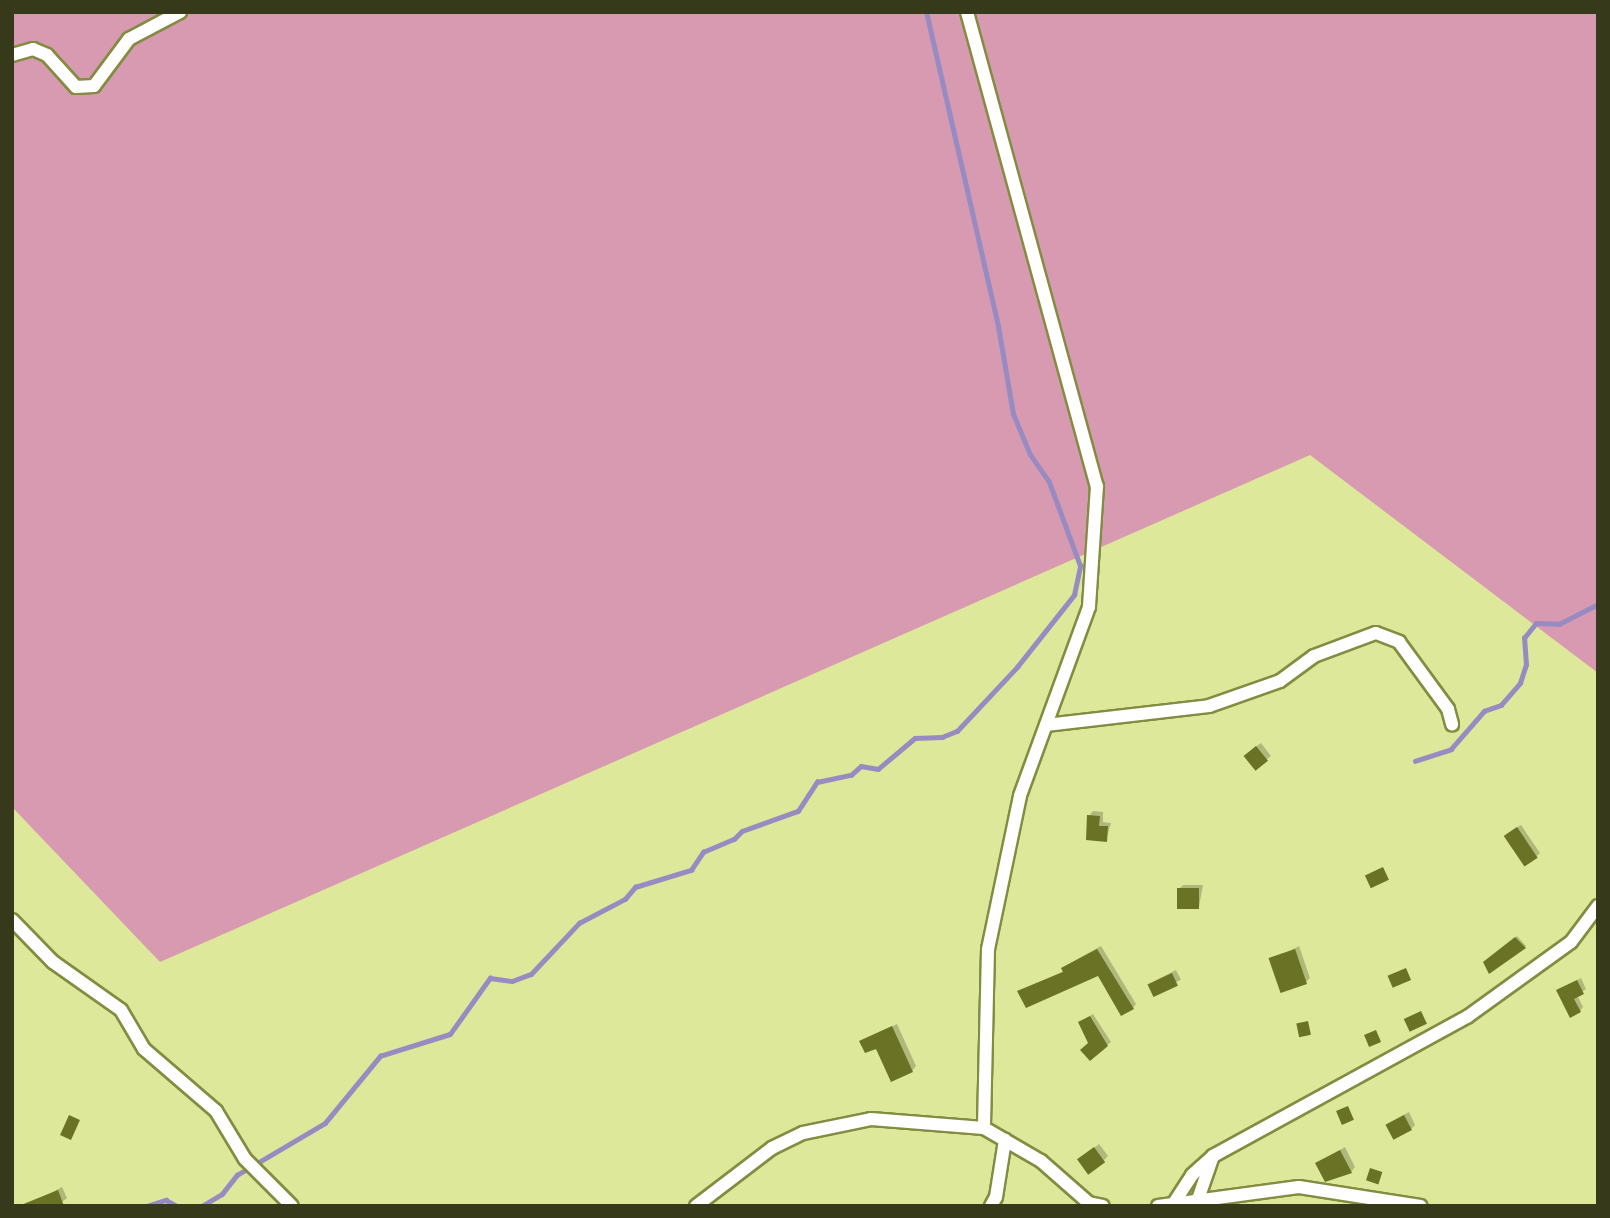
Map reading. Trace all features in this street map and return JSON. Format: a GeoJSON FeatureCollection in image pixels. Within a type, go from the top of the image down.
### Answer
{"type":"FeatureCollection","features":[{"type":"Feature","properties":{"kind":"street"},"geometry":{"type":"LineString","coordinates":[[12,55],[33,49],[47,55],[76,87],[94,86],[129,39],[180,12]]}},
{"type":"Feature","properties":{"kind":"street"},"geometry":{"type":"LineString","coordinates":[[967,12],[1097,486],[1089,607],[1020,796],[988,949],[984,1128]]}},
{"type":"Feature","properties":{"kind":"street"},"geometry":{"type":"LineString","coordinates":[[1046,725],[1209,706],[1280,681],[1314,656],[1376,634],[1399,642],[1448,709],[1452,724]]}},
{"type":"Feature","properties":{"kind":"street"},"geometry":{"type":"LineString","coordinates":[[1173,1204],[1192,1175],[1213,1156],[1467,1017],[1571,942],[1598,906]]}},
{"type":"Feature","properties":{"kind":"street"},"geometry":{"type":"LineString","coordinates":[[12,920],[53,962],[121,1010],[144,1049],[216,1111],[245,1159],[292,1206]]}},
{"type":"Feature","properties":{"kind":"street"},"geometry":{"type":"LineString","coordinates":[[696,1206],[763,1154],[803,1133],[872,1119],[984,1128],[1041,1161],[1089,1203],[1103,1206]]}},
{"type":"Feature","properties":{"kind":"street"},"geometry":{"type":"LineString","coordinates":[[991,1206],[1005,1140]]}},
{"type":"Feature","properties":{"kind":"street"},"geometry":{"type":"LineString","coordinates":[[1197,1203],[1213,1156]]}},
{"type":"Feature","properties":{"kind":"street"},"geometry":{"type":"LineString","coordinates":[[1158,1206],[1197,1203],[1299,1187],[1421,1206]]}},
{"type":"Feature","properties":{"kind":"shaded area"},"geometry":{"type":"Polygon","coordinates":[[[12,12],[1598,12],[1598,673],[1310,455],[160,962],[12,807],[12,12]]]}},
{"type":"Feature","properties":{"kind":"building"},"geometry":{"type":"Polygon","coordinates":[[[1256,746],[1268,761],[1256,771],[1244,756],[1256,746]]]}},
{"type":"Feature","properties":{"kind":"building"},"geometry":{"type":"Polygon","coordinates":[[[1087,815],[1100,816],[1099,826],[1108,826],[1107,842],[1086,840],[1087,815]]]}},
{"type":"Feature","properties":{"kind":"building"},"geometry":{"type":"Polygon","coordinates":[[[1517,827],[1538,858],[1524,867],[1504,836],[1517,827]]]}},
{"type":"Feature","properties":{"kind":"building"},"geometry":{"type":"Polygon","coordinates":[[[1383,867],[1389,880],[1371,888],[1365,875],[1383,867]]]}},
{"type":"Feature","properties":{"kind":"building"},"geometry":{"type":"Polygon","coordinates":[[[1177,888],[1199,888],[1199,909],[1177,909],[1177,888]]]}},
{"type":"Feature","properties":{"kind":"building"},"geometry":{"type":"Polygon","coordinates":[[[1515,937],[1526,948],[1489,974],[1483,962],[1515,937]]]}},
{"type":"Feature","properties":{"kind":"building"},"geometry":{"type":"Polygon","coordinates":[[[1097,949],[1134,1009],[1121,1016],[1098,976],[1026,1008],[1017,991],[1063,972],[1061,968],[1097,949]]]}},
{"type":"Feature","properties":{"kind":"building"},"geometry":{"type":"Polygon","coordinates":[[[1295,949],[1307,984],[1281,993],[1269,958],[1295,949]]]}},
{"type":"Feature","properties":{"kind":"building"},"geometry":{"type":"Polygon","coordinates":[[[1406,968],[1411,980],[1393,988],[1388,976],[1406,968]]]}},
{"type":"Feature","properties":{"kind":"building"},"geometry":{"type":"Polygon","coordinates":[[[1172,973],[1178,986],[1153,997],[1148,984],[1172,973]]]}},
{"type":"Feature","properties":{"kind":"building"},"geometry":{"type":"Polygon","coordinates":[[[1577,980],[1584,994],[1574,999],[1581,1012],[1570,1018],[1556,990],[1577,980]]]}},
{"type":"Feature","properties":{"kind":"building"},"geometry":{"type":"Polygon","coordinates":[[[1421,1011],[1427,1024],[1410,1032],[1404,1019],[1421,1011]]]}},
{"type":"Feature","properties":{"kind":"building"},"geometry":{"type":"Polygon","coordinates":[[[1090,1016],[1108,1046],[1090,1061],[1080,1050],[1088,1043],[1078,1022],[1090,1016]]]}},
{"type":"Feature","properties":{"kind":"building"},"geometry":{"type":"Polygon","coordinates":[[[1308,1021],[1311,1035],[1299,1037],[1296,1023],[1308,1021]]]}},
{"type":"Feature","properties":{"kind":"building"},"geometry":{"type":"Polygon","coordinates":[[[892,1026],[913,1072],[891,1082],[876,1049],[865,1053],[859,1041],[892,1026]]]}},
{"type":"Feature","properties":{"kind":"building"},"geometry":{"type":"Polygon","coordinates":[[[1376,1030],[1381,1042],[1369,1047],[1364,1035],[1376,1030]]]}},
{"type":"Feature","properties":{"kind":"building"},"geometry":{"type":"Polygon","coordinates":[[[1348,1106],[1354,1120],[1342,1125],[1336,1111],[1348,1106]]]}},
{"type":"Feature","properties":{"kind":"building"},"geometry":{"type":"Polygon","coordinates":[[[69,1115],[80,1120],[71,1140],[60,1135],[69,1115]]]}},
{"type":"Feature","properties":{"kind":"building"},"geometry":{"type":"Polygon","coordinates":[[[1404,1115],[1412,1130],[1393,1140],[1385,1125],[1404,1115]]]}},
{"type":"Feature","properties":{"kind":"building"},"geometry":{"type":"Polygon","coordinates":[[[1094,1147],[1105,1162],[1088,1175],[1077,1159],[1094,1147]]]}},
{"type":"Feature","properties":{"kind":"building"},"geometry":{"type":"Polygon","coordinates":[[[1340,1150],[1352,1173],[1325,1182],[1315,1163],[1340,1150]]]}},
{"type":"Feature","properties":{"kind":"building"},"geometry":{"type":"Polygon","coordinates":[[[1370,1168],[1382,1172],[1378,1184],[1366,1180],[1370,1168]]]}},
{"type":"Feature","properties":{"kind":"building"},"geometry":{"type":"Polygon","coordinates":[[[58,1190],[64,1206],[21,1206],[21,1205],[58,1190]]]}},
{"type":"Feature","properties":{"kind":"waterway"},"geometry":{"type":"LineString","coordinates":[[202,1206],[222,1194],[237,1175],[325,1123],[380,1056],[450,1034],[490,978],[512,981],[531,974],[579,923],[625,899],[635,887],[691,870],[703,852],[734,839],[742,831],[798,811],[817,782],[851,775],[861,766],[878,769],[915,738],[942,737],[957,731],[1017,667],[1074,595],[1080,566],[1049,482],[1030,455],[1013,414],[998,326],[926,12]]}},
{"type":"Feature","properties":{"kind":"waterway"},"geometry":{"type":"LineString","coordinates":[[1415,761],[1451,749],[1484,711],[1501,705],[1520,683],[1526,665],[1524,638],[1536,623],[1559,624],[1598,604]]}},
{"type":"Feature","properties":{"kind":"waterway"},"geometry":{"type":"LineString","coordinates":[[147,1206],[166,1200],[177,1206]]}}]}
